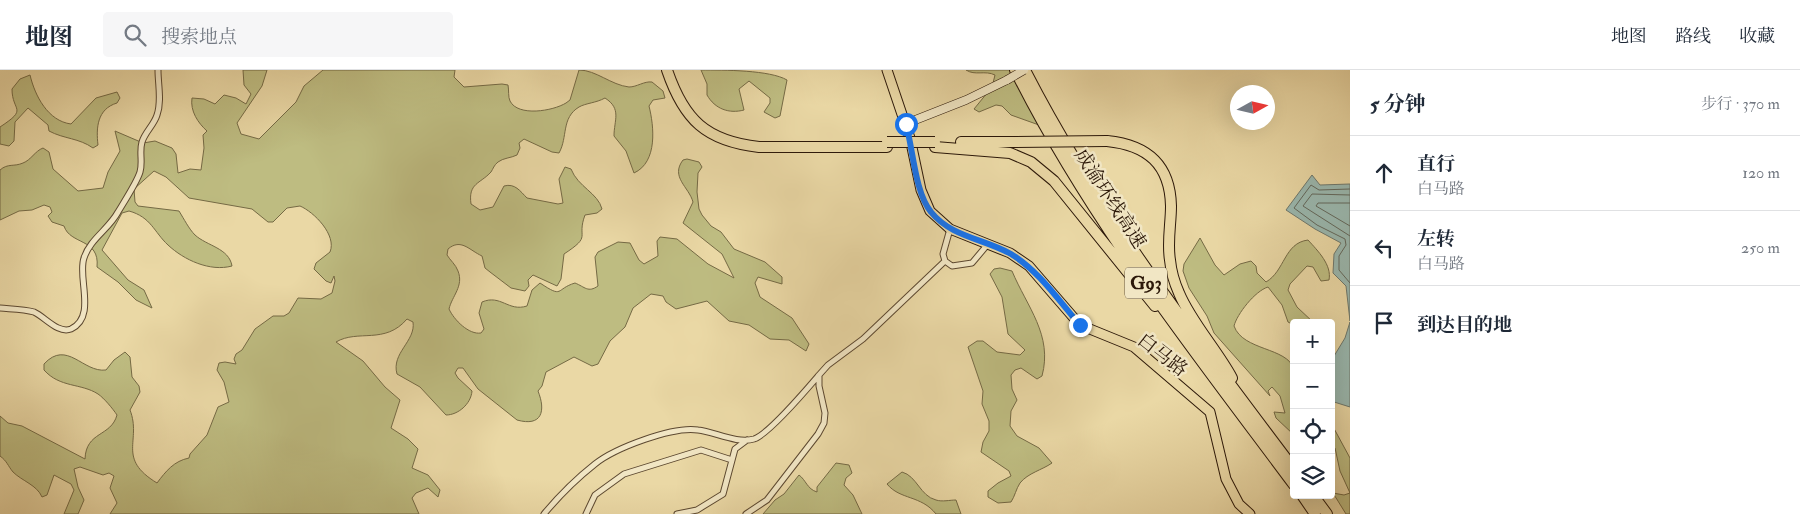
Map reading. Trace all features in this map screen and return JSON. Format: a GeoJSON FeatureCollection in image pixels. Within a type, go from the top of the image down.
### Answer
{"type":"FeatureCollection","features":[{"type":"Feature","properties":{"kind":"highway"},"geometry":{"type":"LineString","coordinates":[[667,70],[676,95],[689,117],[703,129],[739,145],[760,147],[887,144]]}},
{"type":"Feature","properties":{"kind":"highway"},"geometry":{"type":"LineString","coordinates":[[672,70],[681,93],[692,112],[707,125],[740,140],[935,145],[1010,153],[1030,162],[1054,181],[1224,391]]}},
{"type":"Feature","properties":{"kind":"highway","name":"成渝环线高速"},"geometry":{"type":"LineString","coordinates":[[1015,70],[1076,178],[1149,288],[1290,480]]}},
{"type":"Feature","properties":{"kind":"highway","name":"成渝环线高速"},"geometry":{"type":"LineString","coordinates":[[1025,70],[1084,173],[1135,251],[1290,464]]}},
{"type":"Feature","properties":{"kind":"highway"},"geometry":{"type":"LineString","coordinates":[[935,145],[1014,142],[1125,142],[1145,152],[1158,162],[1168,180],[1171,206],[1170,260],[1179,294],[1220,356],[1251,412]]}},
{"type":"Feature","properties":{"kind":"highway"},"geometry":{"type":"LineString","coordinates":[[1305,499],[1316,514]]}},
{"type":"Feature","properties":{"kind":"highway"},"geometry":{"type":"LineString","coordinates":[[1316,499],[1327,514]]}},
{"type":"Feature","properties":{"kind":"main road","name":"白马路"},"geometry":{"type":"LineString","coordinates":[[887,70],[906,124],[921,190],[930,212],[950,228],[1010,253],[1029,266],[1080,325],[1134,347],[1210,412],[1226,479],[1239,504],[1250,514]]}},
{"type":"Feature","properties":{"kind":"street"},"geometry":{"type":"LineString","coordinates":[[0,308],[34,312],[59,329],[73,328],[78,322],[84,309],[86,297],[82,269],[84,257],[94,241],[116,216],[140,172],[140,148],[143,139],[157,117],[160,105],[158,70]]}},
{"type":"Feature","properties":{"kind":"street"},"geometry":{"type":"LineString","coordinates":[[906,124],[966,100],[1025,70]]}},
{"type":"Feature","properties":{"kind":"street"},"geometry":{"type":"LineString","coordinates":[[950,228],[943,254],[945,262],[952,266],[972,263],[988,244]]}},
{"type":"Feature","properties":{"kind":"street"},"geometry":{"type":"LineString","coordinates":[[677,514],[697,510],[723,494],[735,449],[747,440],[756,438],[768,428],[828,365],[862,339],[945,262]]}},
{"type":"Feature","properties":{"kind":"street"},"geometry":{"type":"LineString","coordinates":[[746,514],[767,500],[818,434],[825,413],[819,386],[819,375]]}},
{"type":"Feature","properties":{"kind":"street"},"geometry":{"type":"LineString","coordinates":[[544,514],[597,462],[653,435],[696,429],[747,440]]}},
{"type":"Feature","properties":{"kind":"street"},"geometry":{"type":"LineString","coordinates":[[586,514],[596,495],[624,474],[701,450],[732,460]]}},
{"type":"Feature","properties":{"kind":"shaded area"},"geometry":{"type":"Polygon","coordinates":[[[243,70],[267,70],[262,86],[237,123],[241,134],[259,139],[296,102],[304,86],[323,70],[455,70],[454,77],[464,87],[508,85],[510,101],[514,106],[528,111],[553,108],[570,100],[579,70],[591,72],[622,86],[629,87],[652,82],[663,91],[665,98],[653,100],[649,106],[653,133],[651,152],[642,168],[634,173],[626,151],[614,136],[616,115],[614,106],[605,98],[573,111],[567,122],[559,153],[552,152],[524,139],[519,143],[520,148],[517,155],[498,162],[491,172],[473,188],[471,204],[480,210],[493,207],[504,186],[508,185],[517,188],[527,198],[558,204],[563,203],[559,179],[565,167],[571,169],[578,181],[600,203],[602,209],[597,213],[585,215],[581,240],[564,254],[561,279],[557,286],[533,275],[528,280],[529,286],[525,291],[511,288],[485,268],[482,256],[461,245],[448,249],[447,255],[458,271],[460,281],[450,304],[449,309],[451,313],[467,329],[472,332],[481,333],[484,329],[479,313],[482,302],[494,300],[515,307],[527,306],[532,290],[540,283],[556,292],[575,283],[586,289],[595,288],[598,286],[595,257],[598,252],[618,242],[630,243],[639,260],[644,264],[658,256],[657,241],[660,237],[677,239],[708,264],[734,278],[722,254],[683,223],[693,202],[679,177],[680,166],[683,160],[687,159],[699,162],[702,167],[698,173],[697,192],[699,209],[702,215],[711,226],[721,232],[734,249],[765,262],[782,277],[782,284],[758,277],[755,283],[760,297],[792,318],[809,344],[806,351],[789,340],[770,339],[749,325],[729,321],[707,301],[676,309],[666,302],[663,296],[651,294],[633,308],[625,327],[610,341],[598,364],[592,366],[574,357],[546,372],[542,386],[538,391],[542,405],[540,416],[532,421],[525,422],[517,420],[478,389],[463,368],[458,368],[455,373],[472,391],[471,396],[463,408],[451,415],[446,415],[420,387],[397,374],[397,360],[413,329],[413,322],[407,319],[390,332],[344,338],[336,342],[363,361],[385,387],[400,400],[391,428],[408,439],[418,449],[412,468],[428,475],[440,490],[438,497],[428,488],[416,493],[412,498],[419,514],[110,514],[117,503],[110,488],[114,476],[109,473],[103,475],[80,467],[74,469],[78,487],[84,500],[78,514],[64,514],[74,490],[71,484],[54,475],[47,495],[42,497],[37,489],[13,472],[0,456],[0,416],[8,423],[22,426],[85,459],[86,450],[90,443],[110,427],[117,415],[98,394],[85,388],[64,383],[50,376],[44,370],[44,364],[52,357],[60,355],[68,356],[98,370],[106,370],[114,360],[125,352],[130,357],[132,377],[139,386],[140,392],[130,410],[134,431],[134,457],[137,465],[157,483],[175,464],[189,458],[190,454],[207,435],[218,407],[229,402],[224,382],[217,370],[219,363],[236,364],[234,359],[236,354],[242,350],[255,329],[273,316],[284,316],[289,313],[298,298],[321,299],[332,293],[335,281],[334,276],[331,283],[326,281],[314,269],[316,263],[330,252],[330,238],[323,225],[312,213],[300,206],[287,208],[273,222],[268,222],[252,209],[189,198],[166,177],[154,171],[134,189],[135,202],[138,206],[179,211],[195,235],[227,255],[232,266],[206,266],[189,260],[168,245],[152,225],[142,217],[129,211],[122,213],[102,250],[128,280],[144,290],[152,308],[136,300],[118,282],[97,267],[97,258],[89,246],[67,232],[64,226],[52,222],[48,216],[52,212],[50,207],[44,205],[32,210],[19,211],[0,220],[0,170],[26,162],[43,148],[49,152],[53,169],[78,191],[103,188],[108,172],[120,151],[115,131],[143,143],[155,141],[172,148],[176,154],[178,173],[190,169],[201,170],[204,148],[203,135],[207,131],[195,116],[192,108],[192,98],[204,99],[215,104],[224,95],[236,98],[246,104],[251,94],[244,85],[243,70]]]}},
{"type":"Feature","properties":{"kind":"shaded area"},"geometry":{"type":"Polygon","coordinates":[[[701,70],[758,72],[787,80],[780,116],[775,118],[764,112],[770,103],[770,98],[749,81],[739,89],[744,110],[728,111],[718,107],[707,95],[707,84],[701,70]]]}},
{"type":"Feature","properties":{"kind":"shaded area"},"geometry":{"type":"Polygon","coordinates":[[[966,70],[1010,70],[1039,125],[1011,115],[1002,106],[996,105],[979,112],[974,109],[992,87],[995,75],[973,73],[966,70]]]}},
{"type":"Feature","properties":{"kind":"shaded area"},"geometry":{"type":"Polygon","coordinates":[[[30,75],[39,99],[49,113],[63,122],[71,124],[96,98],[117,92],[120,98],[117,103],[105,110],[99,120],[97,132],[98,145],[93,148],[82,142],[49,131],[48,125],[28,108],[15,122],[14,141],[9,146],[0,144],[0,127],[17,113],[12,89],[20,79],[30,75]]]}},
{"type":"Feature","properties":{"kind":"shaded area"},"geometry":{"type":"Polygon","coordinates":[[[1200,238],[1215,265],[1224,275],[1240,264],[1251,261],[1256,266],[1257,273],[1266,282],[1277,271],[1294,246],[1300,242],[1308,240],[1320,254],[1328,269],[1329,280],[1321,281],[1313,267],[1307,266],[1290,284],[1288,290],[1297,307],[1310,319],[1290,319],[1290,323],[1288,322],[1282,305],[1268,287],[1247,303],[1234,326],[1246,340],[1274,352],[1290,362],[1290,431],[1276,418],[1274,412],[1285,413],[1280,396],[1272,387],[1268,391],[1270,396],[1214,333],[1207,316],[1189,288],[1183,271],[1184,264],[1200,238]]]}},
{"type":"Feature","properties":{"kind":"shaded area"},"geometry":{"type":"Polygon","coordinates":[[[1000,268],[1012,271],[1037,322],[1044,347],[1042,376],[1037,379],[1021,368],[1015,370],[1011,375],[1012,389],[1017,400],[1011,411],[1010,426],[1017,436],[1039,448],[1052,463],[1023,480],[1011,502],[998,503],[988,497],[988,491],[1011,476],[1009,471],[981,452],[983,442],[989,431],[989,421],[982,404],[983,391],[968,347],[977,341],[983,341],[997,352],[1020,355],[1025,350],[1008,334],[1002,297],[990,274],[994,269],[1000,268]]]}},
{"type":"Feature","properties":{"kind":"shaded area"},"geometry":{"type":"Polygon","coordinates":[[[1335,430],[1350,458],[1350,493],[1340,471],[1335,448],[1335,430]]]}},
{"type":"Feature","properties":{"kind":"shaded area"},"geometry":{"type":"Polygon","coordinates":[[[836,463],[849,465],[852,473],[846,478],[844,485],[853,495],[862,514],[763,514],[775,500],[784,494],[799,475],[811,489],[817,492],[817,487],[836,463]]]}},
{"type":"Feature","properties":{"kind":"shaded area"},"geometry":{"type":"Polygon","coordinates":[[[902,472],[907,474],[931,498],[941,501],[956,500],[961,514],[936,514],[917,500],[892,489],[887,484],[902,472]]]}},
{"type":"Feature","properties":{"kind":"shaded area"},"geometry":{"type":"Polygon","coordinates":[[[1335,493],[1344,495],[1350,493],[1350,514],[1346,514],[1335,493]]]}},
{"type":"Feature","properties":{"kind":"water"},"geometry":{"type":"Polygon","coordinates":[[[1312,175],[1320,185],[1350,184],[1350,321],[1346,286],[1333,273],[1334,254],[1341,243],[1286,210],[1312,175]]]}},
{"type":"Feature","properties":{"kind":"water"},"geometry":{"type":"Polygon","coordinates":[[[1350,322],[1350,407],[1335,402],[1335,354],[1345,338],[1350,322]]]}},
{"type":"Feature","properties":{"kind":"route"},"geometry":{"type":"LineString","coordinates":[[906,124],[921,190],[930,212],[950,228],[1010,253],[1029,266],[1080,325]]}}]}
